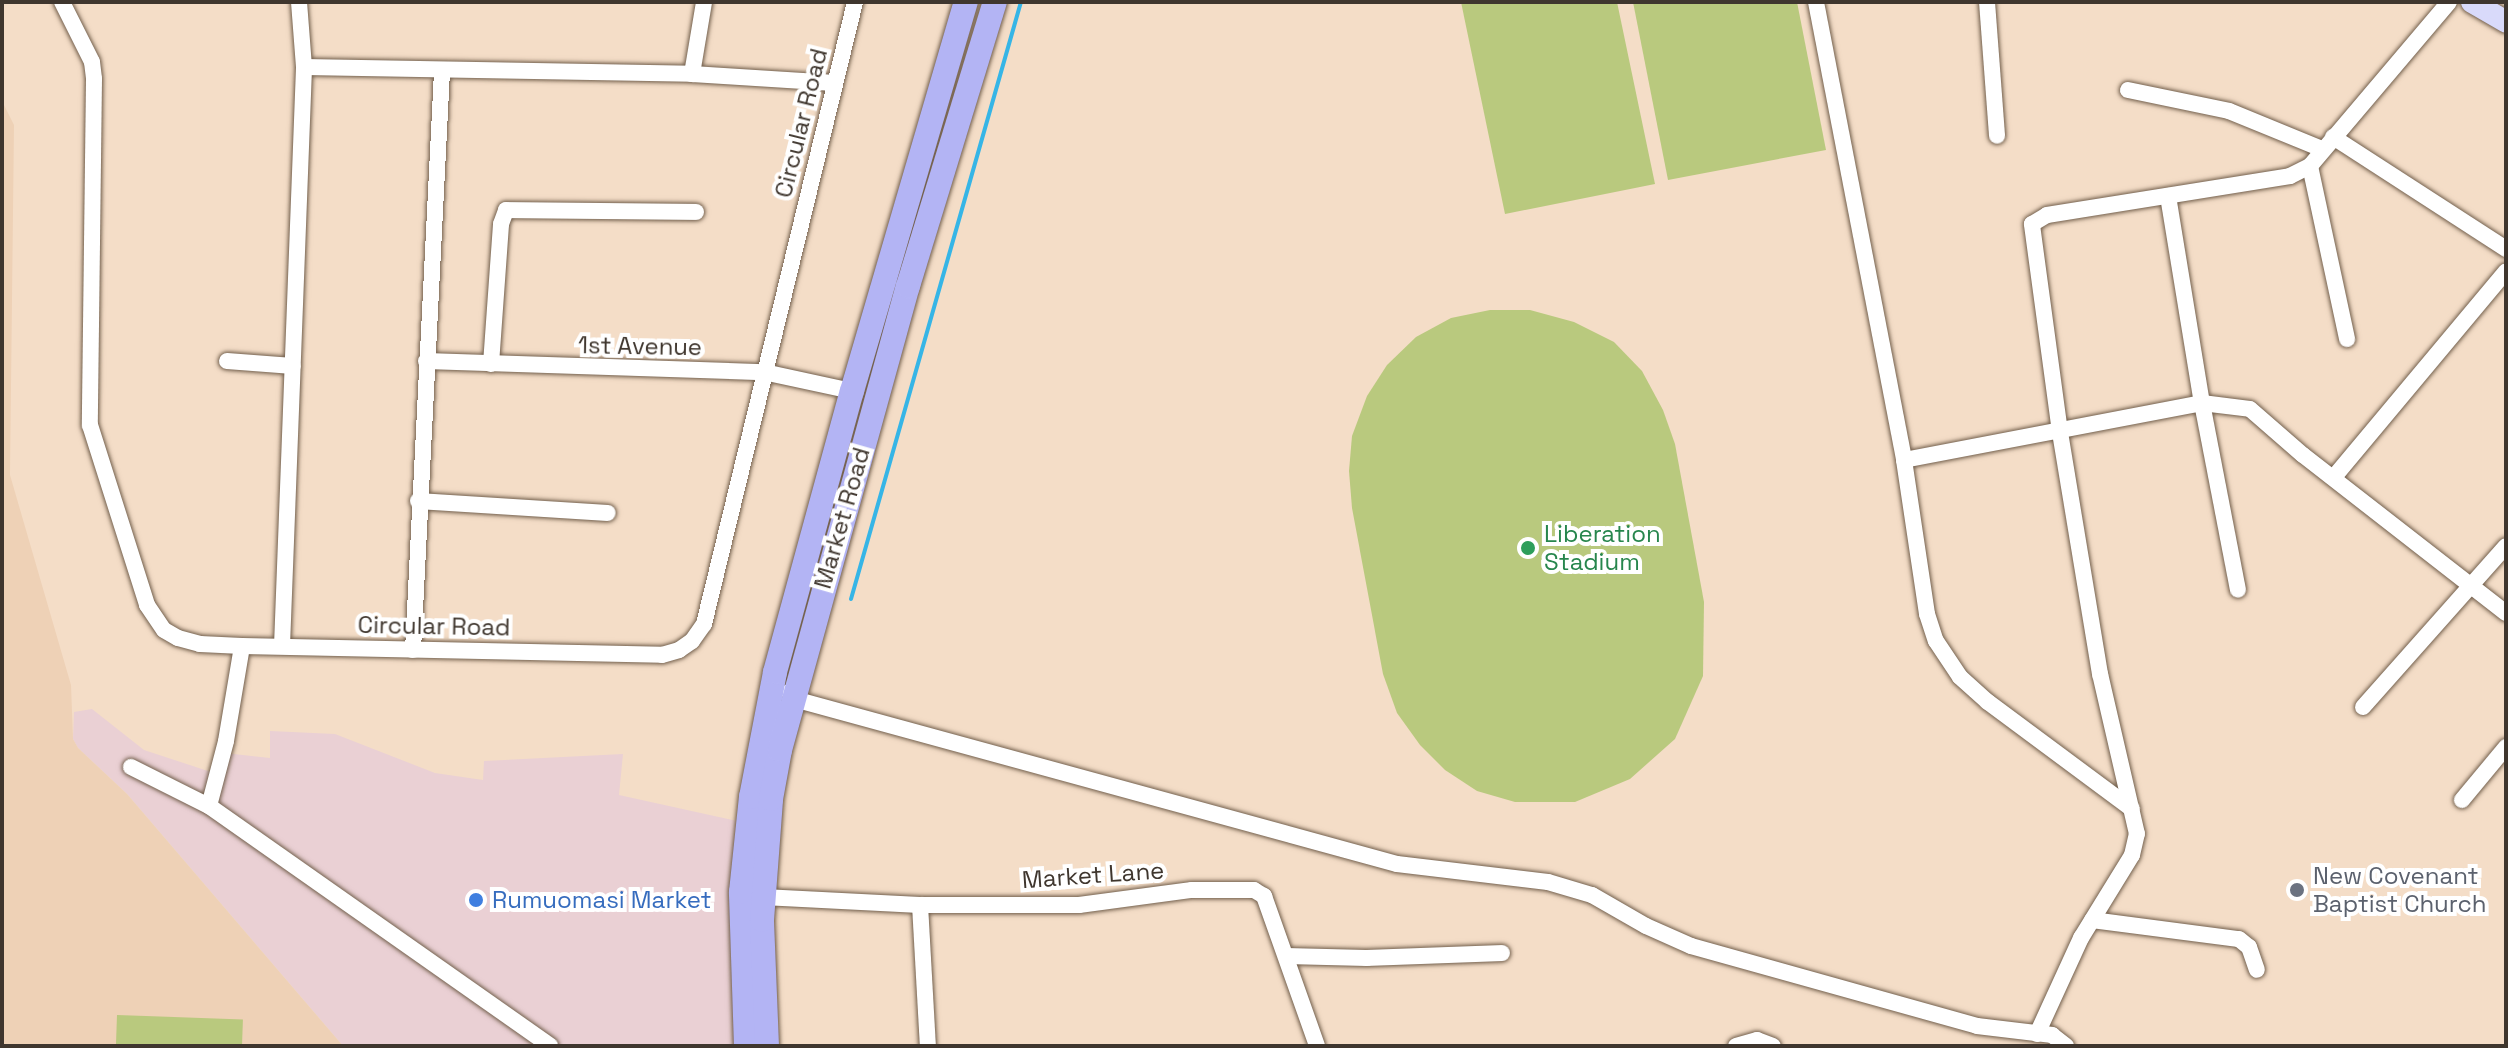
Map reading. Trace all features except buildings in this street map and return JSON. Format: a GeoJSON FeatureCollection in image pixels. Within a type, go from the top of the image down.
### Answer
{"type":"FeatureCollection","features":[{"type":"Feature","properties":{"kind":"main road","name":"Market Road"},"geometry":{"type":"LineString","coordinates":[[746,1046],[741,892],[751,797],[775,672],[852,391],[966,2]]}},
{"type":"Feature","properties":{"kind":"main road","name":"Market Road"},"geometry":{"type":"LineString","coordinates":[[767,1046],[763,897],[771,799],[794,699],[908,286],[995,2]]}},
{"type":"Feature","properties":{"kind":"main road"},"geometry":{"type":"LineString","coordinates":[[2472,2],[2506,22]]}},
{"type":"Feature","properties":{"kind":"street","name":"Circular Road"},"geometry":{"type":"LineString","coordinates":[[62,2],[92,62],[94,79],[90,425],[96,454],[154,619],[178,638],[242,646],[662,655],[679,650],[692,641],[704,624],[855,2]]}},
{"type":"Feature","properties":{"kind":"street"},"geometry":{"type":"LineString","coordinates":[[282,646],[304,67],[299,2]]}},
{"type":"Feature","properties":{"kind":"street"},"geometry":{"type":"LineString","coordinates":[[692,74],[704,2]]}},
{"type":"Feature","properties":{"kind":"street"},"geometry":{"type":"LineString","coordinates":[[1816,2],[1904,460],[1927,614],[1946,659],[1988,702],[2132,809]]}},
{"type":"Feature","properties":{"kind":"street"},"geometry":{"type":"LineString","coordinates":[[1987,2],[1997,136]]}},
{"type":"Feature","properties":{"kind":"street"},"geometry":{"type":"LineString","coordinates":[[2037,1034],[2061,977],[2135,848],[2137,834],[2100,674],[2060,432],[2032,224],[2047,215],[2290,176],[2310,166],[2449,2]]}},
{"type":"Feature","properties":{"kind":"street"},"geometry":{"type":"LineString","coordinates":[[304,67],[692,74],[835,83]]}},
{"type":"Feature","properties":{"kind":"street"},"geometry":{"type":"LineString","coordinates":[[413,650],[418,501],[442,71]]}},
{"type":"Feature","properties":{"kind":"street"},"geometry":{"type":"LineString","coordinates":[[2128,90],[2229,111],[2328,143],[2506,249]]}},
{"type":"Feature","properties":{"kind":"street"},"geometry":{"type":"LineString","coordinates":[[2310,166],[2347,339]]}},
{"type":"Feature","properties":{"kind":"street"},"geometry":{"type":"LineString","coordinates":[[2168,196],[2202,403],[2238,590]]}},
{"type":"Feature","properties":{"kind":"street"},"geometry":{"type":"LineString","coordinates":[[491,364],[501,224],[506,210],[696,212]]}},
{"type":"Feature","properties":{"kind":"street"},"geometry":{"type":"LineString","coordinates":[[2334,477],[2506,271]]}},
{"type":"Feature","properties":{"kind":"street"},"geometry":{"type":"LineString","coordinates":[[227,361],[293,366]]}},
{"type":"Feature","properties":{"kind":"street","name":"1st Avenue"},"geometry":{"type":"LineString","coordinates":[[426,361],[764,372],[852,391]]}},
{"type":"Feature","properties":{"kind":"street"},"geometry":{"type":"LineString","coordinates":[[1904,460],[2202,403],[2250,409],[2506,613]]}},
{"type":"Feature","properties":{"kind":"street"},"geometry":{"type":"LineString","coordinates":[[418,501],[608,513]]}},
{"type":"Feature","properties":{"kind":"street"},"geometry":{"type":"LineString","coordinates":[[2363,707],[2468,584],[2506,546]]}},
{"type":"Feature","properties":{"kind":"street"},"geometry":{"type":"LineString","coordinates":[[209,806],[226,741],[242,646]]}},
{"type":"Feature","properties":{"kind":"street"},"geometry":{"type":"LineString","coordinates":[[775,672],[794,699],[1397,864],[1548,882],[1592,895],[1646,926],[1691,946],[1977,1026],[2052,1035],[2066,1046]]}},
{"type":"Feature","properties":{"kind":"street"},"geometry":{"type":"LineString","coordinates":[[2462,800],[2506,747]]}},
{"type":"Feature","properties":{"kind":"street"},"geometry":{"type":"LineString","coordinates":[[131,767],[209,806],[550,1046]]}},
{"type":"Feature","properties":{"kind":"street","name":"Market Lane"},"geometry":{"type":"LineString","coordinates":[[763,897],[920,905],[1079,905],[1192,890],[1254,890],[1264,896],[1317,1046]]}},
{"type":"Feature","properties":{"kind":"street"},"geometry":{"type":"LineString","coordinates":[[920,905],[928,1046]]}},
{"type":"Feature","properties":{"kind":"street"},"geometry":{"type":"LineString","coordinates":[[2092,920],[2239,939],[2249,947],[2257,970]]}},
{"type":"Feature","properties":{"kind":"street"},"geometry":{"type":"LineString","coordinates":[[1286,956],[1367,958],[1502,953]]}},
{"type":"Feature","properties":{"kind":"street"},"geometry":{"type":"LineString","coordinates":[[1736,1046],[1757,1040],[1773,1046]]}},
{"type":"Feature","properties":{"kind":"shaded area"},"geometry":{"type":"Polygon","coordinates":[[[2,101],[14,125],[10,475],[71,685],[73,739],[78,748],[127,794],[343,1046],[2,1046],[2,101]]]}},
{"type":"Feature","properties":{"kind":"shaded area","name":"Rumuomasi Market"},"geometry":{"type":"Polygon","coordinates":[[[92,709],[144,750],[211,772],[216,752],[270,758],[270,731],[335,734],[435,773],[483,780],[484,761],[623,754],[619,795],[737,821],[736,1046],[343,1046],[127,794],[78,748],[73,739],[74,712],[92,709]]]}},
{"type":"Feature","properties":{"kind":"green space"},"geometry":{"type":"Polygon","coordinates":[[[1461,2],[1617,2],[1655,184],[1505,214],[1461,2]]]}},
{"type":"Feature","properties":{"kind":"green space"},"geometry":{"type":"Polygon","coordinates":[[[1633,2],[1797,2],[1826,150],[1668,180],[1633,2]]]}},
{"type":"Feature","properties":{"kind":"green space"},"geometry":{"type":"Polygon","coordinates":[[[1490,310],[1530,310],[1574,322],[1614,342],[1642,371],[1663,410],[1675,444],[1704,602],[1703,676],[1675,739],[1630,779],[1575,802],[1515,802],[1477,791],[1445,770],[1420,745],[1397,713],[1383,674],[1352,508],[1349,471],[1352,436],[1367,396],[1387,365],[1416,337],[1451,318],[1490,310]]]}},
{"type":"Feature","properties":{"kind":"green space"},"geometry":{"type":"Polygon","coordinates":[[[117,1015],[243,1019],[242,1046],[116,1046],[117,1015]]]}},
{"type":"Feature","properties":{"kind":"waterway"},"geometry":{"type":"LineString","coordinates":[[851,599],[1021,2]]}},
{"type":"Feature","properties":{"kind":"place","name":"Liberation Stadium"},"geometry":{"type":"Point","coordinates":[1528,548]}},
{"type":"Feature","properties":{"kind":"place","name":"New Covenant Baptist Church"},"geometry":{"type":"Point","coordinates":[2297,890]}},
{"type":"Feature","properties":{"kind":"place","name":"Rumuomasi Market"},"geometry":{"type":"Point","coordinates":[476,900]}}]}
